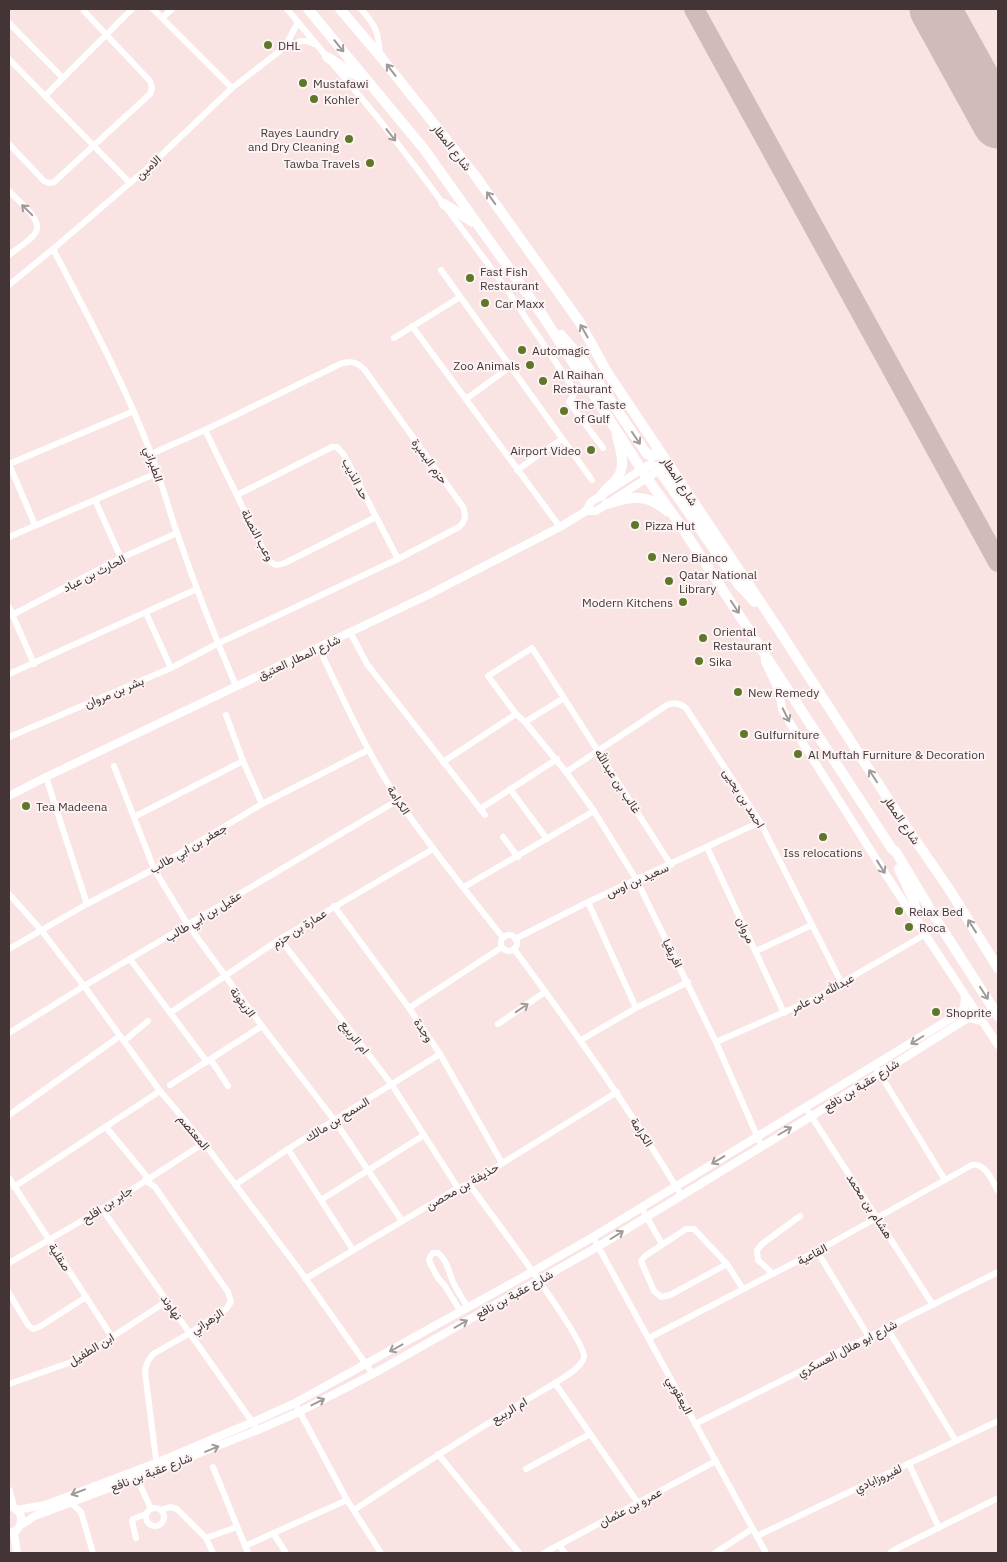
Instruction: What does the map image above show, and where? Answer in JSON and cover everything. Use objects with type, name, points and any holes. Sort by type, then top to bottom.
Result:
[{"type":"highway","name":"شارع المطار","points":[[308,9],[424,148],[543,316],[644,474],[679,523],[892,849],[896,852],[939,924],[998,1016]]},
{"type":"highway","name":"شارع المطار","points":[[340,9],[474,174],[579,321],[608,372],[657,446],[664,467],[738,584],[777,627],[903,822],[949,889],[998,968]]},
{"type":"highway","points":[[327,57],[350,72],[367,80]]},
{"type":"highway","points":[[444,204],[478,225]]},
{"type":"highway","points":[[543,316],[583,360],[647,454],[651,456],[656,455],[657,446]]},
{"type":"highway","points":[[604,500],[622,468],[622,455],[613,423]]},
{"type":"highway","points":[[644,474],[651,465],[664,467]]},
{"type":"highway","points":[[604,500],[633,496],[645,498],[662,507],[679,523]]},
{"type":"highway","points":[[892,849],[914,901],[918,925]]},
{"type":"street","points":[[45,96],[132,9]]},
{"type":"street","points":[[153,9],[232,88]]},
{"type":"street","points":[[163,18],[172,9]]},
{"type":"street","points":[[287,9],[378,118],[503,284],[573,388],[573,396],[569,402],[603,448]]},
{"type":"street","points":[[361,9],[374,24],[380,56]]},
{"type":"street","points":[[9,144],[44,180],[51,183],[56,181],[95,146],[147,99],[150,94],[152,88],[150,81],[84,10]]},
{"type":"street","name":"الامين","points":[[285,47],[298,22]]},
{"type":"street","points":[[10,27],[62,78]]},
{"type":"street","name":"الامين","points":[[9,285],[151,165],[232,88],[285,47],[301,41],[308,41],[318,46]]},
{"type":"street","points":[[9,59],[130,182]]},
{"type":"street","points":[[9,192],[35,218],[37,226],[34,234],[9,255]]},
{"type":"street","name":"الطبراني","points":[[53,249],[107,352],[134,411],[151,454],[217,644],[236,686]]},
{"type":"street","points":[[441,270],[592,480]]},
{"type":"street","points":[[394,338],[460,297]]},
{"type":"street","points":[[412,326],[560,527]]},
{"type":"street","name":"حزم البمبرة","points":[[151,454],[345,362],[351,362],[359,364],[466,513],[463,524],[459,528],[217,644]]},
{"type":"street","points":[[466,399],[510,367]]},
{"type":"street","points":[[35,525],[9,464],[134,411]]},
{"type":"street","name":"وعب النصلة","points":[[205,430],[272,565],[277,566],[285,563],[376,517]]},
{"type":"street","points":[[517,470],[562,439]]},
{"type":"street","name":"حد الذيب","points":[[237,494],[332,446],[337,447],[344,455],[398,558]]},
{"type":"street","points":[[9,537],[157,473]]},
{"type":"street","name":"شارع المطار العتيق","points":[[9,796],[426,596],[560,527],[586,512],[592,502],[604,500],[644,474]]},
{"type":"street","points":[[95,500],[121,558]]},
{"type":"street","name":"الحارث بن عباد","points":[[12,615],[121,558],[177,532]]},
{"type":"street","points":[[9,674],[198,589]]},
{"type":"street","points":[[9,607],[34,664]]},
{"type":"street","points":[[146,613],[171,668]]},
{"type":"street","points":[[350,632],[367,664],[485,815]]},
{"type":"street","name":"بشر بن مروان","points":[[9,738],[171,668],[217,644]]},
{"type":"street","name":"الكرامة","points":[[321,646],[324,659],[368,750],[398,800],[433,849],[503,938]]},
{"type":"street","name":"غالب بن عبدالله","points":[[488,676],[532,648],[671,864]]},
{"type":"street","name":"شارع المطار","points":[[765,653],[764,662],[779,691],[782,709],[786,716],[924,935],[956,980],[998,1046]]},
{"type":"street","name":"افريقيا","points":[[488,676],[516,714],[557,759],[594,811],[636,879],[688,982],[761,1145]]},
{"type":"street","points":[[525,722],[564,698]]},
{"type":"street","name":"احمد بن يحيى","points":[[598,751],[667,705],[677,703],[686,708],[760,822],[842,984]]},
{"type":"street","points":[[443,762],[516,714]]},
{"type":"street","points":[[226,715],[262,804]]},
{"type":"street","name":"جعفر بن ابي طالب","points":[[9,949],[86,904],[154,869],[262,804],[368,750]]},
{"type":"street","points":[[566,772],[598,751]]},
{"type":"street","points":[[480,809],[557,759]]},
{"type":"street","points":[[134,817],[243,761]]},
{"type":"street","name":"الزيتونة","points":[[114,766],[154,869],[188,925],[224,976],[335,1121],[402,1221]]},
{"type":"street","points":[[46,777],[86,904]]},
{"type":"street","points":[[510,789],[547,839]]},
{"type":"street","name":"عقيل بن ابي طالب","points":[[9,1033],[84,986],[398,800]]},
{"type":"street","points":[[464,888],[594,811]]},
{"type":"street","name":"سعيد بن اوس","points":[[515,939],[636,879],[760,822]]},
{"type":"street","points":[[503,838],[518,856]]},
{"type":"street","name":"مروان","points":[[707,848],[784,1013]]},
{"type":"street","name":"عمارة بن حزم","points":[[170,1012],[280,939],[433,849]]},
{"type":"street","name":"المعتصم","points":[[9,894],[84,986],[160,1091],[204,1142],[373,1374]]},
{"type":"street","points":[[588,902],[636,1008]]},
{"type":"street","name":"وجدة","points":[[334,906],[409,1008],[440,1054],[502,1163]]},
{"type":"street","points":[[756,951],[812,925]]},
{"type":"street","name":"عبدالله بن عامر","points":[[716,1042],[784,1013],[842,984],[924,935]]},
{"type":"street","points":[[507,936],[515,939],[516,946],[514,949],[505,950],[502,948],[501,942],[503,938],[507,936]]},
{"type":"street","name":"ام الربيع","points":[[280,939],[392,1085],[458,1188]]},
{"type":"street","points":[[409,1008],[502,948]]},
{"type":"street","name":"الكرامة","points":[[514,949],[617,1092],[681,1195]]},
{"type":"street","points":[[130,959],[228,1086]]},
{"type":"street","points":[[581,1040],[636,1008],[688,982]]},
{"type":"street","points":[[498,1024],[546,992]]},
{"type":"street","name":"شارع عقبة بن نافع","points":[[11,1535],[21,1525],[36,1516],[137,1478],[157,1466],[295,1403],[532,1272],[593,1237],[962,1012],[965,996]]},
{"type":"street","name":"شارع عقبة بن نافع","points":[[13,1508],[45,1505],[258,1430],[299,1412],[373,1374],[599,1246],[963,1021],[969,1018],[982,1020]]},
{"type":"street","points":[[9,1115],[95,1055],[148,1021]]},
{"type":"street","points":[[170,1085],[262,1026]]},
{"type":"street","name":"السمح بن مالك","points":[[235,1185],[440,1054]]},
{"type":"street","points":[[875,1066],[945,1180]]},
{"type":"street","points":[[14,1187],[160,1091]]},
{"type":"street","name":"حذيفة بن محصن","points":[[305,1279],[458,1188],[469,1184],[617,1092]]},
{"type":"street","name":"هشام بن محمد","points":[[806,1108],[933,1305]]},
{"type":"street","points":[[106,1127],[147,1179]]},
{"type":"street","points":[[321,1200],[424,1135]]},
{"type":"street","name":"جابر بن افلح","points":[[9,1264],[102,1208],[204,1142]]},
{"type":"street","points":[[288,1150],[353,1250]]},
{"type":"street","name":"القاعية","points":[[649,1338],[817,1251],[972,1165],[982,1166],[998,1191]]},
{"type":"street","name":"صقلية","points":[[9,1178],[112,1337]]},
{"type":"street","name":"الزهراني","points":[[147,1179],[155,1187],[231,1297],[231,1302],[226,1309],[190,1333],[153,1354],[148,1361],[145,1370],[157,1466]]},
{"type":"street","points":[[469,1184],[538,1280]]},
{"type":"street","points":[[641,1207],[662,1244]]},
{"type":"street","name":"نهاوند","points":[[102,1208],[258,1430]]},
{"type":"street","points":[[773,1274],[758,1260],[757,1250],[762,1244],[800,1216]]},
{"type":"street","points":[[727,1264],[670,1295],[661,1297],[654,1291],[641,1261],[645,1256],[686,1228],[694,1228],[727,1264],[743,1289]]},
{"type":"street","name":"اليعقوبي","points":[[593,1237],[766,1553]]},
{"type":"street","points":[[817,1251],[869,1337]]},
{"type":"street","points":[[433,1253],[438,1253],[442,1256],[451,1272],[464,1310],[438,1278],[429,1261],[433,1253]]},
{"type":"street","name":"شارع ابو هلال العسكري","points":[[695,1424],[998,1272]]},
{"type":"street","name":"ام الربيع","points":[[354,1510],[438,1454],[555,1383],[582,1364],[583,1352],[581,1346],[538,1280]]},
{"type":"street","points":[[9,1292],[28,1325],[34,1329],[86,1297]]},
{"type":"street","name":"ابن الطفيل","points":[[9,1384],[77,1360],[168,1301]]},
{"type":"street","points":[[887,1328],[956,1441]]},
{"type":"street","points":[[555,1383],[638,1503]]},
{"type":"street","points":[[295,1403],[347,1500],[381,1553]]},
{"type":"street","name":"لفيروزابادي","points":[[757,1536],[998,1421]]},
{"type":"street","points":[[526,1469],[590,1434]]},
{"type":"street","points":[[438,1454],[519,1553]]},
{"type":"street","name":"عمرو بن عثمان","points":[[544,1553],[716,1461]]},
{"type":"street","points":[[909,1464],[939,1528]]},
{"type":"street","points":[[214,1467],[248,1553]]},
{"type":"street","points":[[137,1478],[149,1512],[146,1519],[149,1524],[158,1526],[162,1523],[164,1518],[161,1510]]},
{"type":"street","points":[[9,1491],[13,1508],[22,1517],[21,1525]]},
{"type":"street","points":[[890,1553],[998,1498]]},
{"type":"street","points":[[245,1546],[347,1500]]},
{"type":"street","points":[[71,1503],[81,1512],[93,1553]]},
{"type":"street","points":[[136,1538],[132,1521],[134,1519],[155,1508],[161,1510],[170,1507],[177,1509],[206,1538],[213,1553]]},
{"type":"street","points":[[206,1538],[237,1527]]},
{"type":"street","points":[[715,1553],[752,1529]]},
{"type":"street","points":[[273,1533],[286,1553]]},
{"type":"street","points":[[559,1545],[565,1553]]},
{"type":"taxiway","points":[[694,9],[998,562]]},
{"type":"runway","points":[[935,9],[998,123]]},
{"type":"place","name":"DHL","points":[[268,45]]},
{"type":"place","name":"Mustafawi","points":[[303,83]]},
{"type":"place","name":"Kohler","points":[[314,99]]},
{"type":"place","name":"Rayes Laundry and Dry Cleaning","points":[[349,139]]},
{"type":"place","name":"Tawba Travels","points":[[370,163]]},
{"type":"place","name":"Fast Fish Restaurant","points":[[470,278]]},
{"type":"place","name":"Car Maxx","points":[[485,303]]},
{"type":"place","name":"Automagic","points":[[522,350]]},
{"type":"place","name":"Zoo Animals","points":[[530,365]]},
{"type":"place","name":"Al Raihan Restaurant","points":[[543,381]]},
{"type":"place","name":"The Taste of Gulf","points":[[564,411]]},
{"type":"place","name":"Airport Video","points":[[591,450]]},
{"type":"place","name":"Pizza Hut","points":[[635,525]]},
{"type":"place","name":"Nero Bianco","points":[[652,557]]},
{"type":"place","name":"Qatar National Library","points":[[669,581]]},
{"type":"place","name":"Modern Kitchens","points":[[683,602]]},
{"type":"place","name":"Oriental Restaurant","points":[[703,638]]},
{"type":"place","name":"Sika","points":[[699,661]]},
{"type":"place","name":"New Remedy","points":[[738,692]]},
{"type":"place","name":"Gulfurniture","points":[[744,734]]},
{"type":"place","name":"Al Muftah Furniture & Decoration","points":[[798,754]]},
{"type":"place","name":"Tea Madeena","points":[[26,806]]},
{"type":"place","name":"Iss relocations","points":[[823,837]]},
{"type":"place","name":"Relax Bed","points":[[899,911]]},
{"type":"place","name":"Roca","points":[[909,927]]},
{"type":"place","name":"Shoprite","points":[[936,1012]]}]
